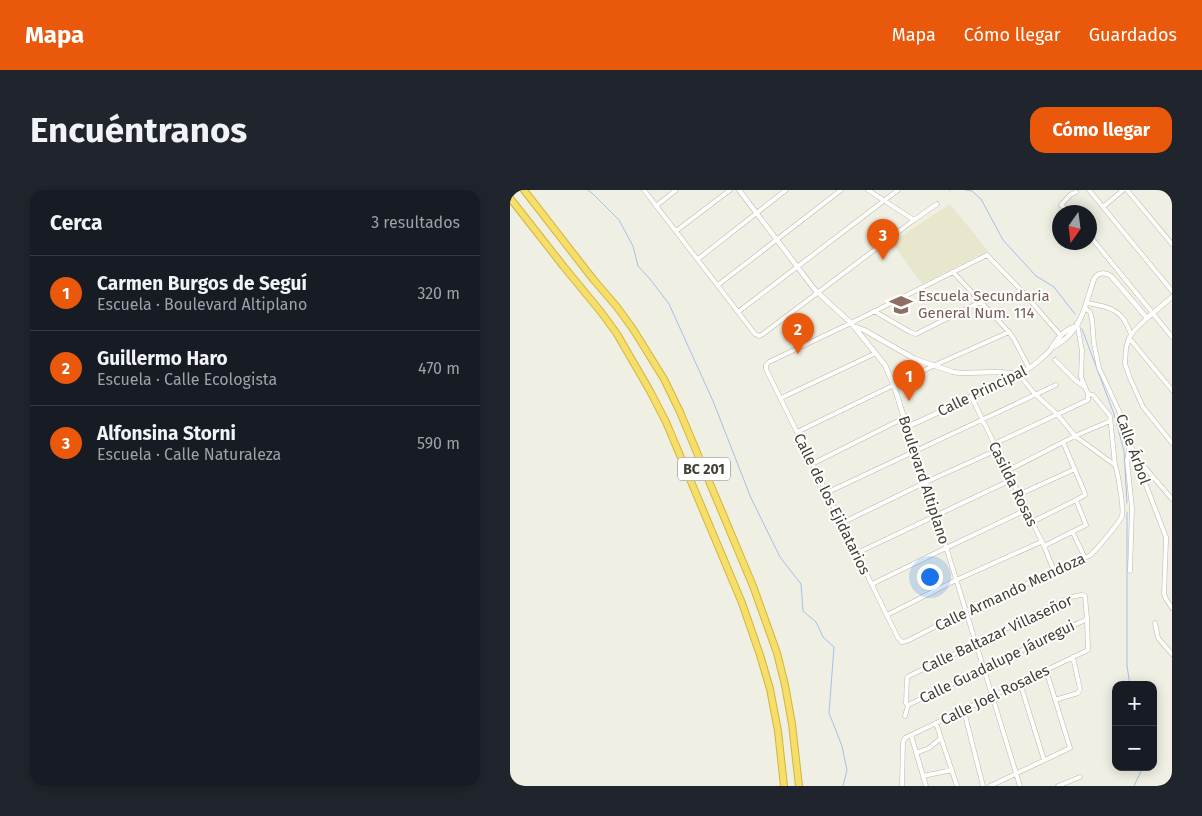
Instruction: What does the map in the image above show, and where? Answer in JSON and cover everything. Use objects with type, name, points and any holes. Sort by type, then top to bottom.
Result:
[{"type":"highway","name":"BC 201","points":[[524,190],[633,329],[664,379],[680,412],[753,586],[777,653],[792,724],[799,786]]},
{"type":"highway","name":"BC 201","points":[[510,198],[601,312],[629,354],[662,414],[742,603],[760,655],[770,689],[778,731],[784,786]]},
{"type":"street","points":[[644,190],[755,334],[759,336],[937,204]]},
{"type":"street","points":[[656,206],[676,190]]},
{"type":"street","points":[[676,231],[730,190]]},
{"type":"street","name":"Boulevard Altiplano","points":[[740,190],[818,292],[853,325],[887,369],[926,482],[1020,786]]},
{"type":"street","points":[[698,259],[786,190]]},
{"type":"street","points":[[718,285],[841,190]]},
{"type":"street","points":[[868,190],[914,220]]},
{"type":"street","points":[[738,312],[898,190]]},
{"type":"street","points":[[1089,190],[1172,291]]},
{"type":"street","points":[[1103,207],[1123,190]]},
{"type":"street","points":[[1127,190],[1172,244]]},
{"type":"street","points":[[1061,205],[1076,192]]},
{"type":"street","points":[[1097,245],[1172,337]]},
{"type":"street","points":[[853,325],[874,311],[987,254],[1061,336]]},
{"type":"street","points":[[953,272],[1009,332],[1029,368]]},
{"type":"street","name":"Calle Principal","points":[[1053,347],[1058,345],[1072,332],[1086,306],[1094,279],[1096,276],[1104,273],[1114,280],[1147,318]]},
{"type":"street","points":[[1172,297],[1147,318],[1130,336],[1125,359],[1130,378],[1143,407],[1172,443]]},
{"type":"street","points":[[874,311],[916,334],[980,302]]},
{"type":"street","points":[[1086,306],[1104,306],[1122,316],[1130,336],[1172,390]]},
{"type":"street","name":"Calle Árbol","points":[[1086,306],[1092,319],[1094,344],[1099,368],[1119,411],[1166,537],[1164,594],[1172,608]]},
{"type":"street","points":[[853,325],[915,359],[957,373],[1000,372],[1019,375],[1035,394],[1057,414],[1075,436],[1115,465]]},
{"type":"street","name":"Calle de los Ejidatarios","points":[[853,325],[769,362],[766,365],[766,369],[898,638],[902,642]]},
{"type":"street","points":[[994,444],[1086,401],[1088,396],[1082,377],[1082,351],[1076,325]]},
{"type":"street","name":"Calle Principal","points":[[907,427],[970,396],[1019,375],[1042,358],[1061,336],[1076,325]]},
{"type":"street","points":[[797,432],[1009,332]]},
{"type":"street","points":[[781,398],[876,353]]},
{"type":"street","points":[[1055,360],[1085,387]]},
{"type":"street","points":[[826,493],[1056,385]]},
{"type":"street","points":[[1088,396],[1093,395],[1110,416],[1122,508],[1132,508]]},
{"type":"street","name":"Casilda Rosas","points":[[970,396],[1044,546],[1054,572]]},
{"type":"street","points":[[812,464],[904,418]]},
{"type":"street","points":[[1007,471],[1075,436],[1110,421]]},
{"type":"street","points":[[1130,441],[1127,460],[1132,508],[1130,572]]},
{"type":"street","points":[[1032,522],[1076,500],[1085,493],[1063,442]]},
{"type":"street","points":[[842,523],[997,450]]},
{"type":"street","points":[[1134,454],[1172,499]]},
{"type":"street","points":[[1018,495],[1075,468]]},
{"type":"street","points":[[857,553],[1011,480]]},
{"type":"street","points":[[1044,546],[1086,525],[1076,500]]},
{"type":"street","name":"Calle Armando Mendoza","points":[[902,642],[1092,554],[1122,517],[1122,508]]},
{"type":"street","points":[[872,584],[1026,510]]},
{"type":"street","points":[[1073,533],[1085,558]]},
{"type":"street","points":[[887,615],[956,580],[1041,542]]},
{"type":"street","name":"Calle Baltazar Villaseñor","points":[[908,705],[906,704],[908,677],[1071,596],[1084,595],[1087,619]]},
{"type":"street","name":"Calle Joel Rosales","points":[[902,786],[903,742],[905,738],[1087,651],[1087,619]]},
{"type":"street","name":"Calle Guadalupe Jáuregui","points":[[908,705],[1087,619]]},
{"type":"street","points":[[1155,623],[1158,638],[1172,654]]},
{"type":"street","points":[[1055,700],[1080,690],[1073,657]]},
{"type":"street","points":[[990,786],[1070,748],[1046,670]]},
{"type":"street","points":[[1020,683],[1044,760]]},
{"type":"street","points":[[905,716],[908,705]]},
{"type":"street","points":[[964,711],[983,786]]},
{"type":"street","points":[[936,723],[957,786]]},
{"type":"street","points":[[910,736],[926,786]]},
{"type":"street","points":[[916,753],[929,748],[941,738]]},
{"type":"street","points":[[923,776],[952,770]]},
{"type":"street","points":[[1058,786],[1080,776]]},
{"type":"shaded area","points":[[950,204],[988,251],[922,284],[892,242]]},
{"type":"waterway","points":[[588,190],[619,220],[633,246],[638,266],[669,304],[713,401],[751,498],[780,557],[801,584],[803,611],[816,622],[823,637],[834,647],[829,713],[842,746],[847,770],[843,786]]},
{"type":"waterway","points":[[966,190],[972,191],[981,199],[1003,240],[1036,276],[1054,287],[1075,314]]},
{"type":"waterway","points":[[1082,329],[1114,414],[1124,451],[1127,503]]},
{"type":"waterway","points":[[1127,512],[1127,666],[1129,681]]},
{"type":"waterway","points":[[1134,786],[1141,771]]},
{"type":"place","name":"Alfonsina Storni","points":[[883,260]]},
{"type":"place","name":"Escuela Secundaria General Num. 114","points":[[901,305]]},
{"type":"place","name":"Guillermo Haro","points":[[798,354]]},
{"type":"place","name":"Carmen Burgos de Seguí","points":[[909,401]]}]
